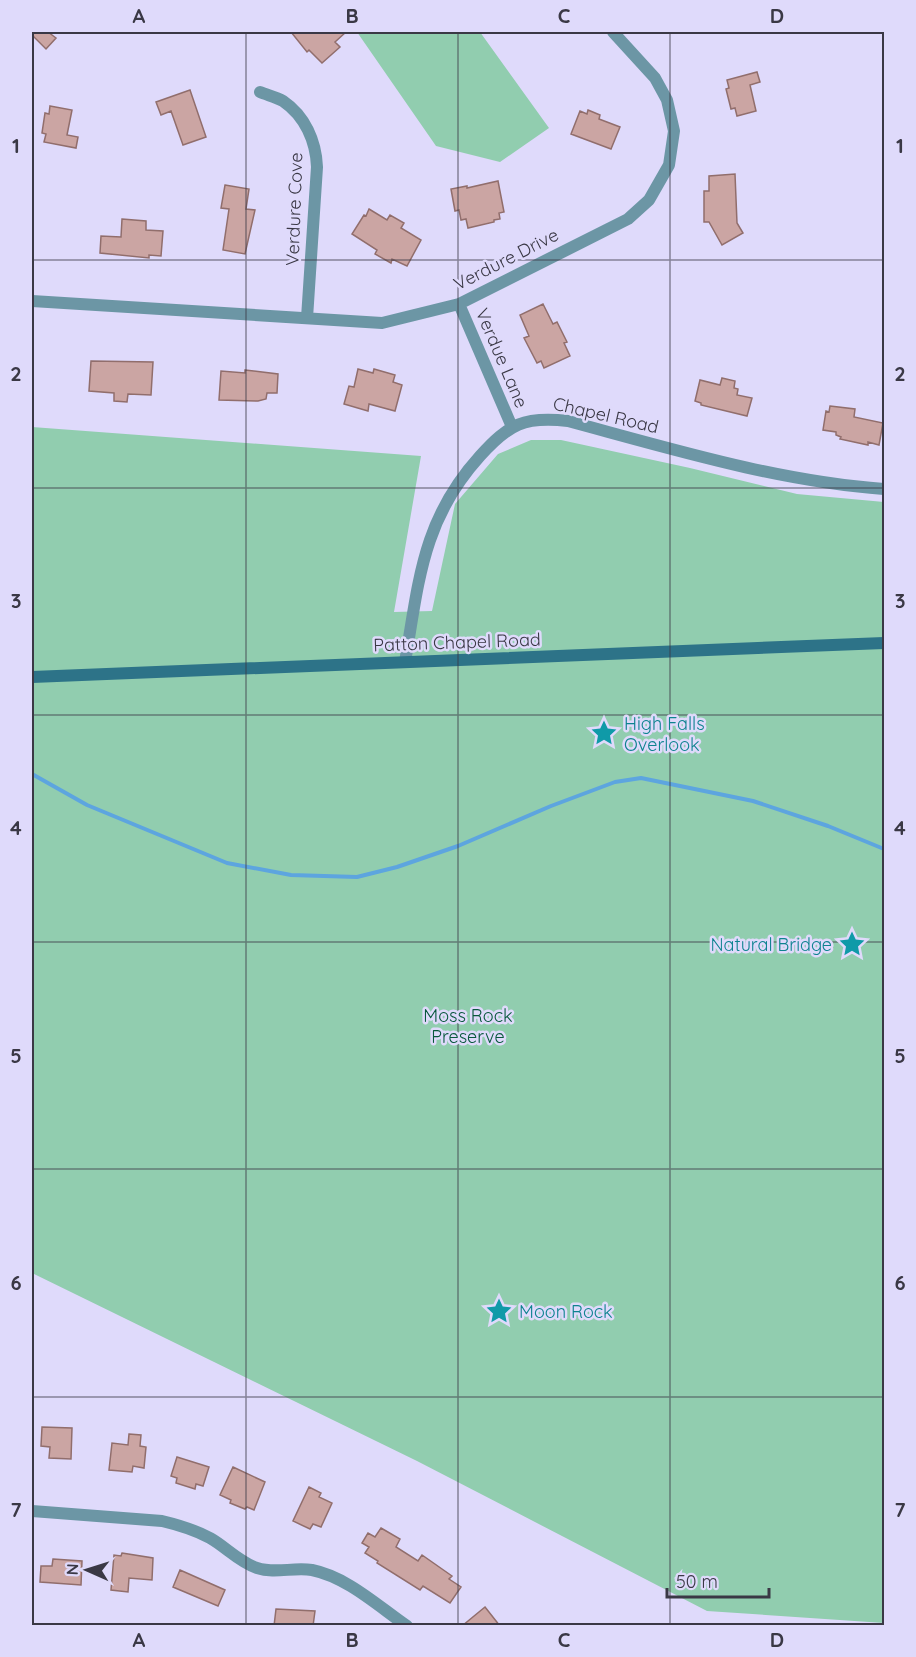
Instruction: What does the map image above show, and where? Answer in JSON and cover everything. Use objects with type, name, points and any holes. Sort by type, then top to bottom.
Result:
[{"type":"street","name":"Verdure Drive","points":[[32,301],[382,323],[459,304],[628,219],[649,200],[669,165],[674,130],[667,100],[655,78],[614,32]]},
{"type":"street","name":"Verdure Cove","points":[[260,93],[282,100],[300,117],[309,130],[316,150],[317,167],[307,318]]},
{"type":"street","name":"Verdue Lane","points":[[459,304],[512,427]]},
{"type":"street","name":"Chapel Road","points":[[405,662],[421,570],[436,521],[450,494],[468,469],[493,442],[512,427],[528,420],[548,419],[568,422],[795,478],[885,489]]},
{"type":"street","name":"Patton Chapel Road","points":[[32,677],[885,643]]},
{"type":"street","points":[[32,1510],[162,1521],[177,1525],[210,1538],[257,1568],[276,1571],[303,1569],[345,1583],[407,1626]]},
{"type":"green space","points":[[357,32],[480,32],[549,128],[500,162],[436,146]]},
{"type":"green space","name":"Moss Rock Preserve","points":[[32,427],[421,456],[394,612],[432,611],[455,504],[498,454],[531,440],[561,440],[797,494],[884,502],[884,1623],[707,1611],[417,1461],[32,1273]]},
{"type":"building","points":[[32,32],[48,32],[56,38],[46,49],[32,35]]},
{"type":"building","points":[[291,32],[346,32],[335,42],[340,47],[322,63],[309,50],[307,52]]},
{"type":"building","points":[[757,72],[760,82],[750,85],[756,111],[737,116],[735,108],[731,109],[726,89],[729,88],[727,80]]},
{"type":"building","points":[[190,90],[206,137],[183,145],[171,111],[161,115],[156,102]]},
{"type":"building","points":[[50,106],[72,110],[67,135],[78,137],[76,148],[44,142],[46,134],[42,133],[45,113],[49,114]]},
{"type":"building","points":[[588,110],[600,115],[599,119],[620,127],[611,149],[571,134],[580,111],[587,114]]},
{"type":"building","points":[[735,174],[737,223],[743,233],[722,245],[709,222],[704,222],[704,191],[709,191],[709,176]]},
{"type":"building","points":[[498,181],[504,212],[499,213],[500,219],[468,228],[466,219],[461,220],[459,210],[455,211],[451,189]]},
{"type":"building","points":[[225,185],[249,189],[246,209],[255,210],[245,254],[223,250],[229,209],[221,208]]},
{"type":"building","points":[[369,209],[387,220],[390,215],[404,223],[401,228],[421,240],[407,266],[392,259],[391,263],[375,254],[377,250],[352,234]]},
{"type":"building","points":[[122,219],[146,221],[146,230],[163,231],[161,256],[149,255],[149,258],[100,253],[101,236],[121,237]]},
{"type":"building","points":[[543,304],[553,324],[557,322],[567,342],[564,343],[570,356],[544,368],[541,361],[537,363],[524,338],[529,336],[520,315]]},
{"type":"building","points":[[91,361],[153,362],[151,395],[128,394],[127,402],[114,401],[114,393],[89,391]]},
{"type":"building","points":[[358,369],[373,373],[374,369],[395,375],[393,382],[402,385],[395,411],[369,404],[368,411],[344,404],[349,386],[354,387]]},
{"type":"building","points":[[245,370],[278,374],[277,393],[267,393],[266,399],[258,401],[219,400],[221,371],[245,373]]},
{"type":"building","points":[[722,378],[735,381],[734,388],[738,389],[737,395],[752,398],[747,416],[701,405],[695,401],[700,380],[720,385]]},
{"type":"building","points":[[830,406],[855,409],[854,417],[883,423],[879,445],[840,439],[841,437],[836,435],[836,432],[823,430],[826,411],[829,412]]},
{"type":"building","points":[[42,1427],[72,1428],[71,1459],[49,1458],[50,1447],[41,1446]]},
{"type":"building","points":[[129,1434],[141,1435],[140,1446],[146,1447],[144,1468],[133,1466],[132,1472],[109,1470],[112,1443],[128,1445]]},
{"type":"building","points":[[177,1457],[209,1467],[203,1486],[196,1484],[195,1489],[176,1483],[177,1478],[171,1476]]},
{"type":"building","points":[[233,1467],[265,1482],[254,1510],[230,1503],[231,1500],[220,1495]]},
{"type":"building","points":[[309,1487],[321,1493],[319,1497],[332,1503],[321,1527],[313,1524],[310,1529],[293,1521]]},
{"type":"building","points":[[381,1528],[400,1539],[396,1547],[418,1561],[422,1555],[452,1576],[449,1579],[461,1587],[450,1603],[423,1586],[420,1590],[365,1553],[369,1547],[362,1543],[368,1533],[375,1537]]},
{"type":"building","points":[[122,1553],[153,1558],[152,1580],[129,1578],[128,1592],[111,1590],[114,1555],[121,1556]]},
{"type":"building","points":[[53,1559],[82,1561],[81,1585],[40,1582],[41,1566],[52,1566]]},
{"type":"building","points":[[180,1570],[225,1590],[218,1606],[173,1587]]},
{"type":"building","points":[[485,1607],[500,1626],[462,1626]]},
{"type":"building","points":[[276,1609],[315,1611],[313,1626],[274,1626]]},
{"type":"waterway","points":[[32,774],[87,805],[227,863],[291,875],[357,877],[397,867],[458,846],[551,806],[615,782],[641,778],[753,801],[828,826],[884,849]]},
{"type":"place","name":"High Falls Overlook","points":[[604,733]]},
{"type":"place","name":"Natural Bridge","points":[[852,944]]},
{"type":"place","name":"Moon Rock","points":[[499,1311]]}]
